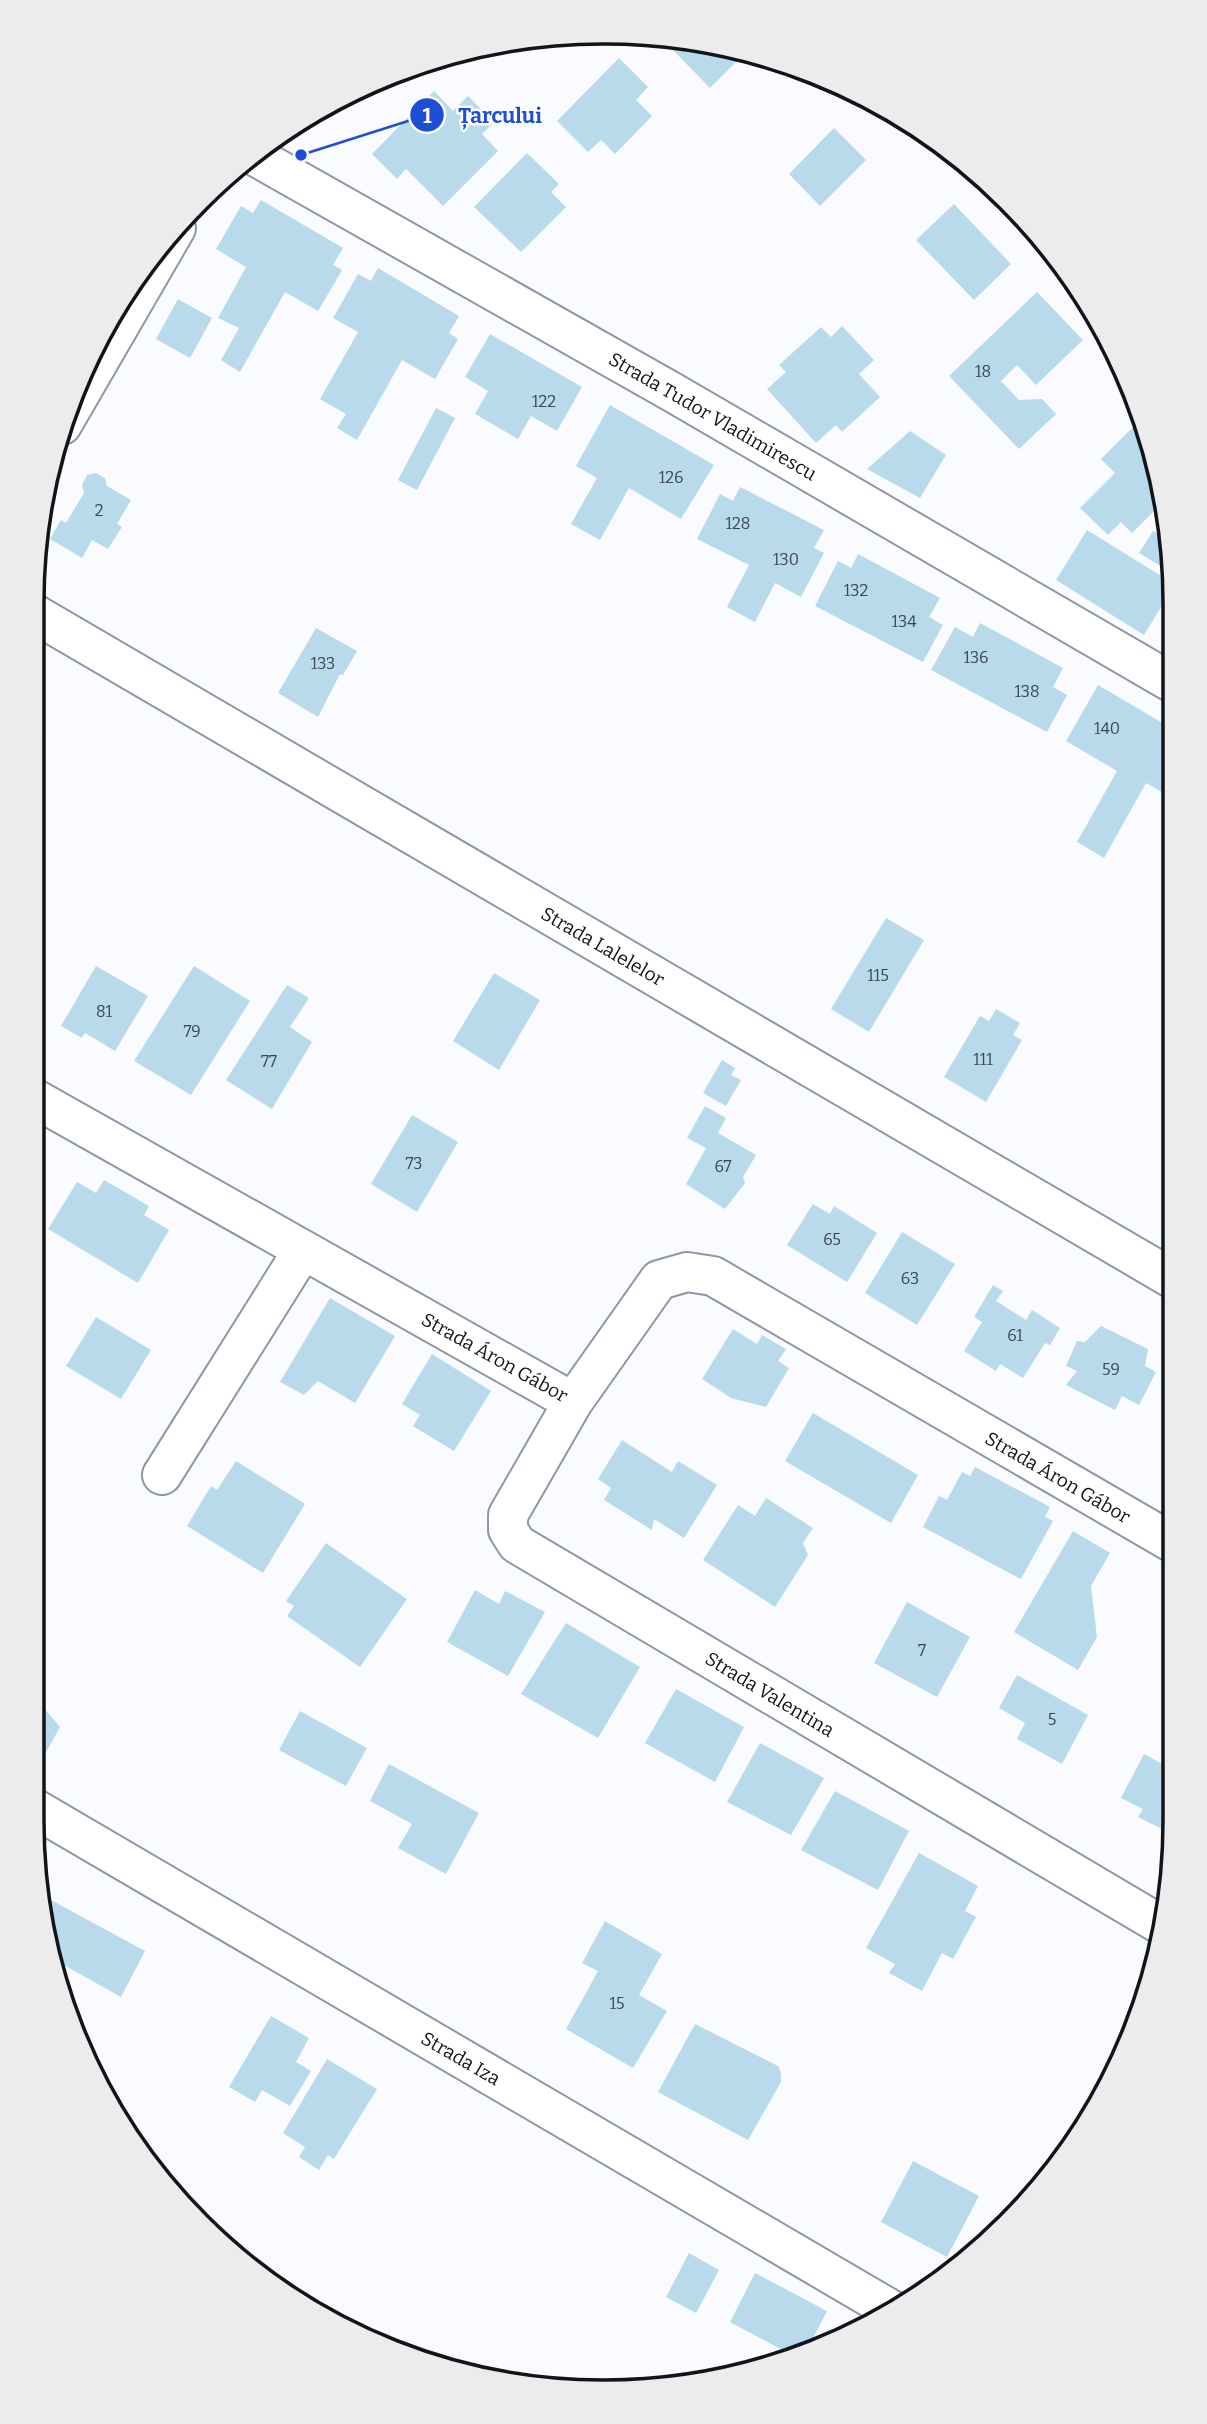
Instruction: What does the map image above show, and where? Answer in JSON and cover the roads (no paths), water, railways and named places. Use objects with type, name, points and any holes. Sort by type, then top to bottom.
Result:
[{"type":"street","name":"Strada Tudor Vladimirescu","points":[[262,160],[672,391],[1163,677]]},
{"type":"street","points":[[98,363],[140,290]]},
{"type":"street","name":"Strada Lalelelor","points":[[44,619],[1163,1273]]},
{"type":"street","name":"Strada Áron Gábor","points":[[44,1104],[573,1402],[659,1280],[687,1272],[713,1276],[1163,1538]]},
{"type":"street","points":[[162,1475],[303,1250]]},
{"type":"street","name":"Strada Valentina","points":[[573,1402],[508,1515],[508,1530],[517,1544],[1154,1920]]},
{"type":"street","name":"Strada Iza","points":[[44,1814],[883,2305]]},
{"type":"place","name":"Țarcului","points":[[301,155]]}]
